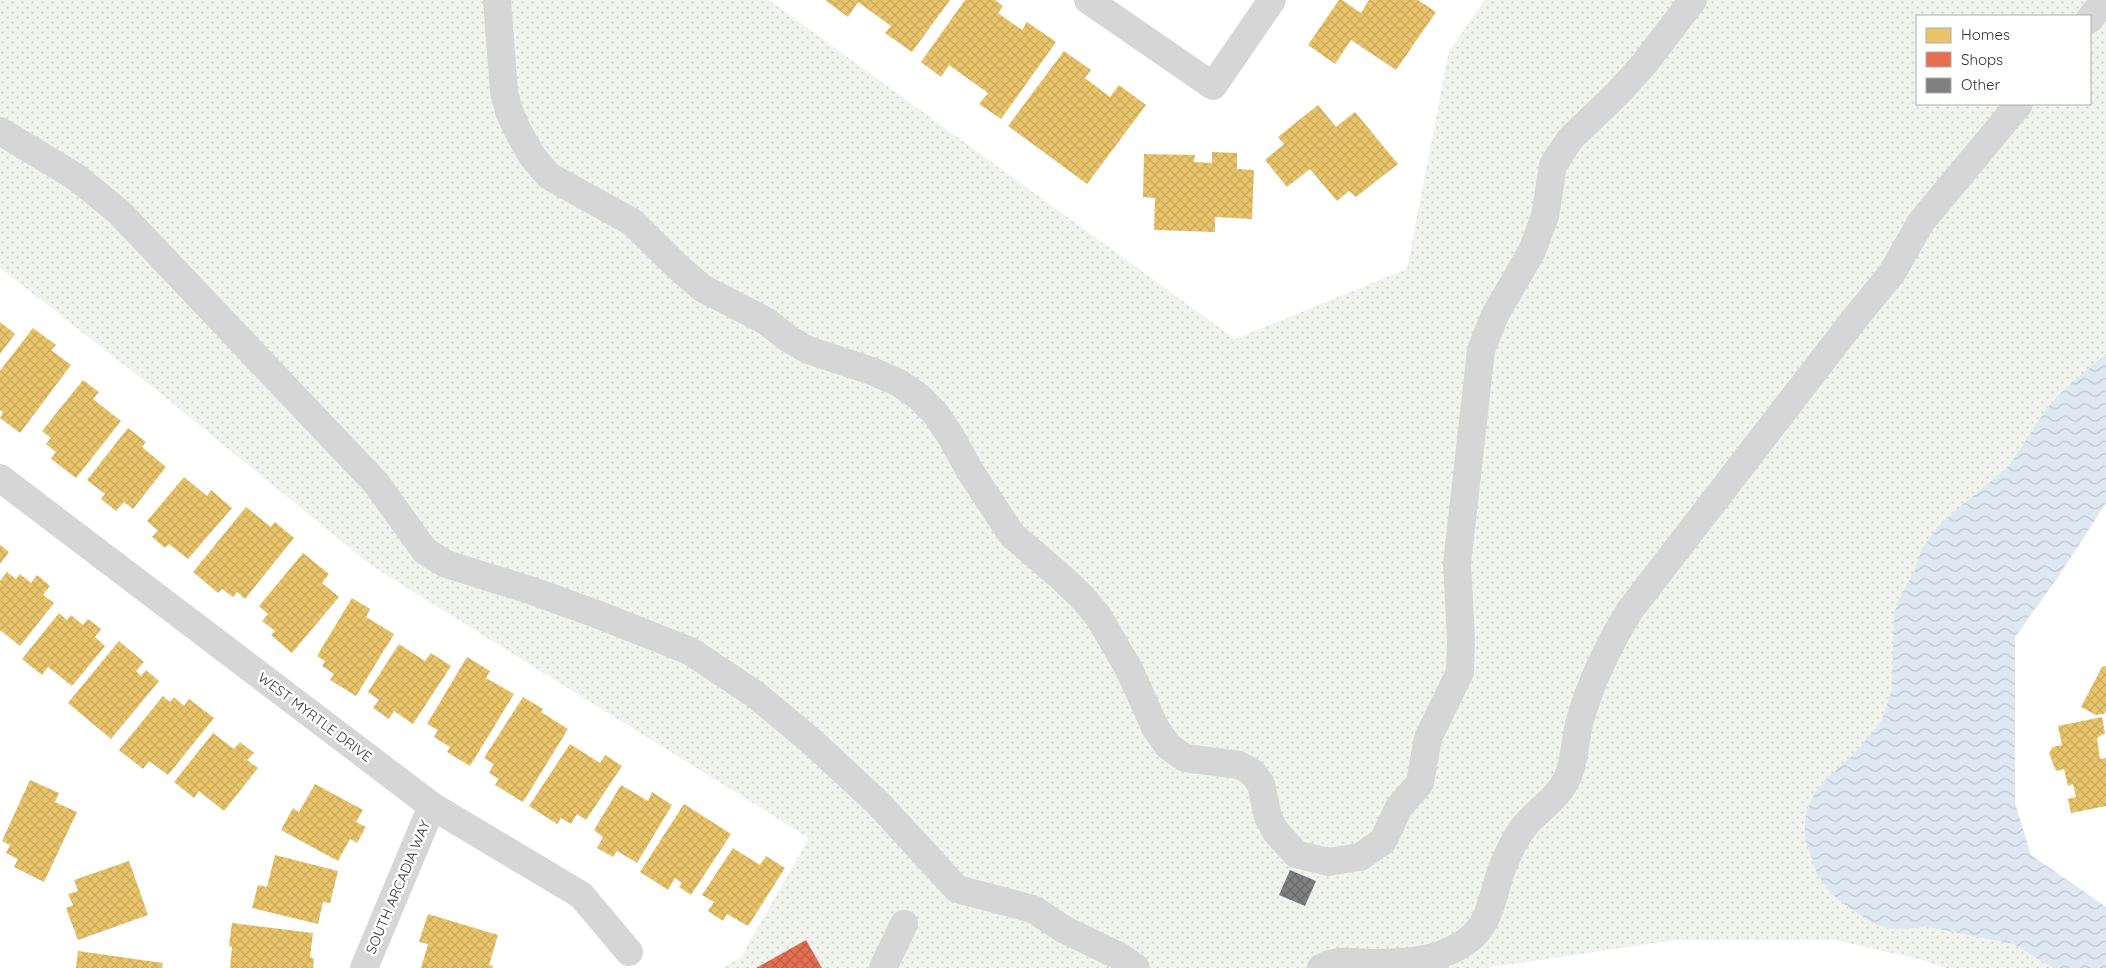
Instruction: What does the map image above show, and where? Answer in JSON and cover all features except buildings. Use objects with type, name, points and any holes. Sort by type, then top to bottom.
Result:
[{"type":"street","points":[[497,0],[504,92],[509,111],[518,132],[532,156],[549,176],[632,222],[702,288],[766,321],[788,340],[808,350],[872,371],[899,383],[918,396],[934,413],[950,435],[970,471],[1012,535],[1069,584],[1098,616],[1129,668],[1155,727],[1168,746],[1185,758],[1239,765],[1252,772],[1261,784],[1268,817],[1276,832],[1296,854],[1328,862],[1360,857],[1383,841],[1398,807],[1420,783],[1428,738],[1460,672],[1461,639],[1457,564],[1481,350],[1495,315],[1532,251],[1545,216],[1553,165],[1570,139],[1618,94],[1644,64],[1693,0]]},
{"type":"street","points":[[1088,0],[1213,86],[1272,0]]},
{"type":"street","points":[[2091,18],[2105,0]]},
{"type":"street","points":[[1321,968],[1331,962],[1394,963],[1428,959],[1466,942],[1480,931],[1505,861],[1529,820],[1558,792],[1568,776],[1591,685],[1630,610],[1844,332],[1892,273],[1921,222],[2018,105]]},
{"type":"street","points":[[0,131],[76,177],[119,212],[376,483],[425,551],[446,564],[582,609],[690,651],[756,695],[810,740],[878,803],[957,889],[1033,909],[1065,930],[1119,956],[1136,968]]},
{"type":"street","name":"WEST MYRTLE DRIVE","points":[[0,478],[432,806],[581,895],[628,952]]},
{"type":"street","name":"SOUTH ARCADIA WAY","points":[[364,968],[432,806]]},
{"type":"street","points":[[883,968],[904,924]]},
{"type":"shaded area","points":[[0,0],[769,0],[1235,339],[1407,269],[1449,51],[1485,0],[2106,0],[2106,503],[2058,577],[2015,637],[2015,803],[2031,855],[2106,907],[2106,968],[1946,968],[1922,960],[1835,940],[1676,940],[1484,968],[723,968],[741,957],[809,838],[372,566],[155,389],[0,268]]},
{"type":"water","points":[[2106,354],[2106,503],[2058,577],[2015,637],[2015,803],[2031,855],[2106,907],[2106,968],[2053,968],[2014,944],[1928,927],[1890,929],[1875,924],[1849,908],[1831,893],[1818,876],[1805,839],[1805,824],[1807,810],[1813,796],[1823,782],[1855,753],[1882,720],[1892,689],[1894,614],[1899,599],[1914,572],[1922,548],[1943,521],[2008,467],[2048,407],[2066,388]]}]
